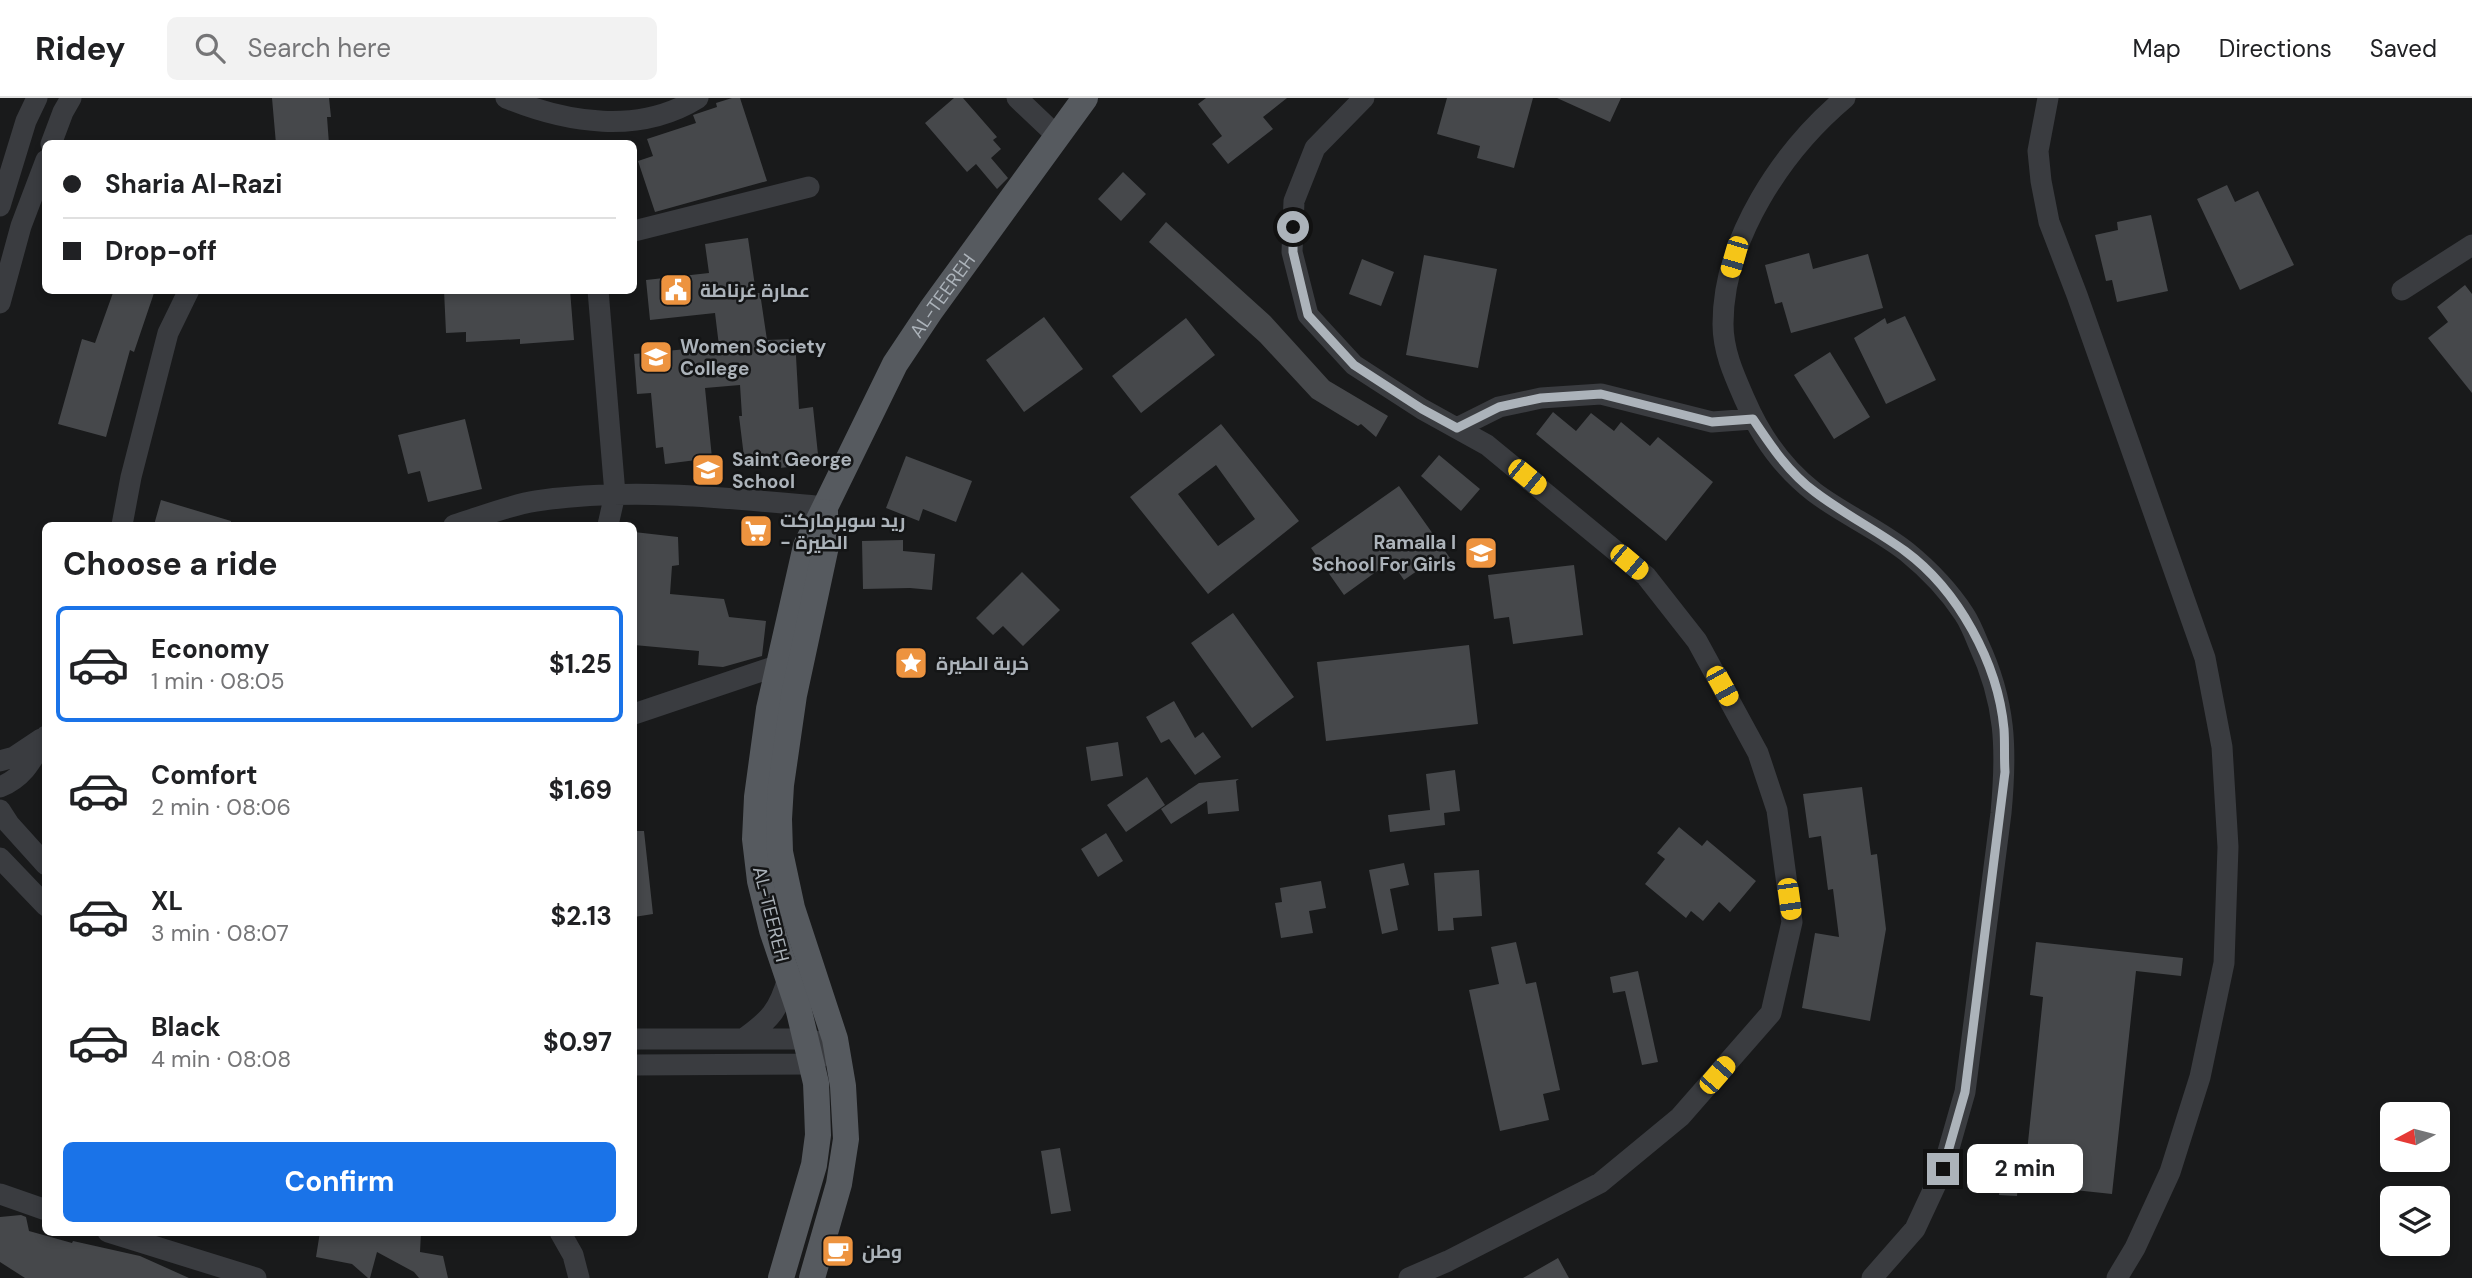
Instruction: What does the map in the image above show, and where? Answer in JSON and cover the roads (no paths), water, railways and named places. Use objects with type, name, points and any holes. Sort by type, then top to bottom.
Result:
[{"type":"main road","name":"AL-TEEREH","points":[[781,1278],[816,1155],[816,1083],[788,978],[772,930],[760,881],[755,839],[758,785],[769,709],[806,546],[895,363],[1085,98]]},
{"type":"main road","name":"AL-TEEREH","points":[[812,1278],[839,1184],[846,1139],[843,1086],[836,1045],[821,991],[792,908],[780,852],[779,819],[780,785],[793,695],[826,546],[825,507]]},
{"type":"street","points":[[0,206],[26,121],[37,98]]},
{"type":"street","points":[[52,140],[71,98]]},
{"type":"street","points":[[506,98],[572,120],[611,123],[650,117],[685,106],[698,98]]},
{"type":"street","points":[[1017,98],[1056,135]]},
{"type":"street","points":[[1364,98],[1315,148],[1294,201],[1293,252],[1308,315],[1354,365],[1422,409],[1487,445],[1646,576],[1697,641],[1758,752],[1777,810],[1792,922],[1771,1013],[1680,1117],[1600,1183],[1448,1261],[1409,1278]]},
{"type":"street","points":[[1845,98],[1800,145],[1762,194],[1741,234],[1731,269],[1723,325],[1728,362],[1753,419],[1779,458],[1813,491],[1906,552],[1938,580],[1965,616],[1983,653],[1997,693],[2004,727],[2005,772],[2001,813],[1965,1092],[1943,1169],[1915,1228],[1872,1278]]},
{"type":"street","points":[[2048,98],[2038,151],[2040,181],[2049,222],[2205,658],[2222,747],[2228,835],[2224,963],[2200,1077],[2170,1172],[2118,1278]]},
{"type":"street","points":[[0,303],[21,226],[42,171]]},
{"type":"street","points":[[637,230],[808,187]]},
{"type":"street","points":[[2402,290],[2472,245]]},
{"type":"street","points":[[123,522],[131,477],[168,333],[187,294]]},
{"type":"street","points":[[598,294],[615,494],[609,522]]},
{"type":"street","points":[[1457,428],[1499,407],[1541,398],[1601,394],[1712,422],[1753,419]]},
{"type":"street","points":[[464,522],[534,501],[615,494],[705,496],[825,507]]},
{"type":"street","points":[[637,713],[779,665]]},
{"type":"street","points":[[0,761],[14,757],[42,739]]},
{"type":"street","points":[[0,787],[18,778],[42,743]]},
{"type":"street","points":[[0,810],[42,861]]},
{"type":"street","points":[[0,858],[42,902]]},
{"type":"street","points":[[743,1039],[771,1017],[783,995],[788,978]]},
{"type":"street","points":[[637,1039],[805,1038],[836,1045]]},
{"type":"street","points":[[637,1065],[811,1064],[836,1045]]},
{"type":"street","points":[[0,1194],[42,1209]]},
{"type":"street","points":[[121,1236],[256,1278]]},
{"type":"street","points":[[562,1236],[573,1255],[579,1278]]},
{"type":"place","name":"عمارة غرناطة","points":[[676,290]]},
{"type":"place","name":"Women Society College","points":[[656,357]]},
{"type":"place","name":"Saint George School","points":[[708,470]]},
{"type":"place","name":"ريد سوبرماركت - الطيرة","points":[[756,531]]},
{"type":"place","name":"Ramalla l School For Girls","points":[[1481,553]]},
{"type":"place","name":"خربة الطيرة","points":[[911,663]]},
{"type":"place","name":"وطن","points":[[838,1251]]}]
